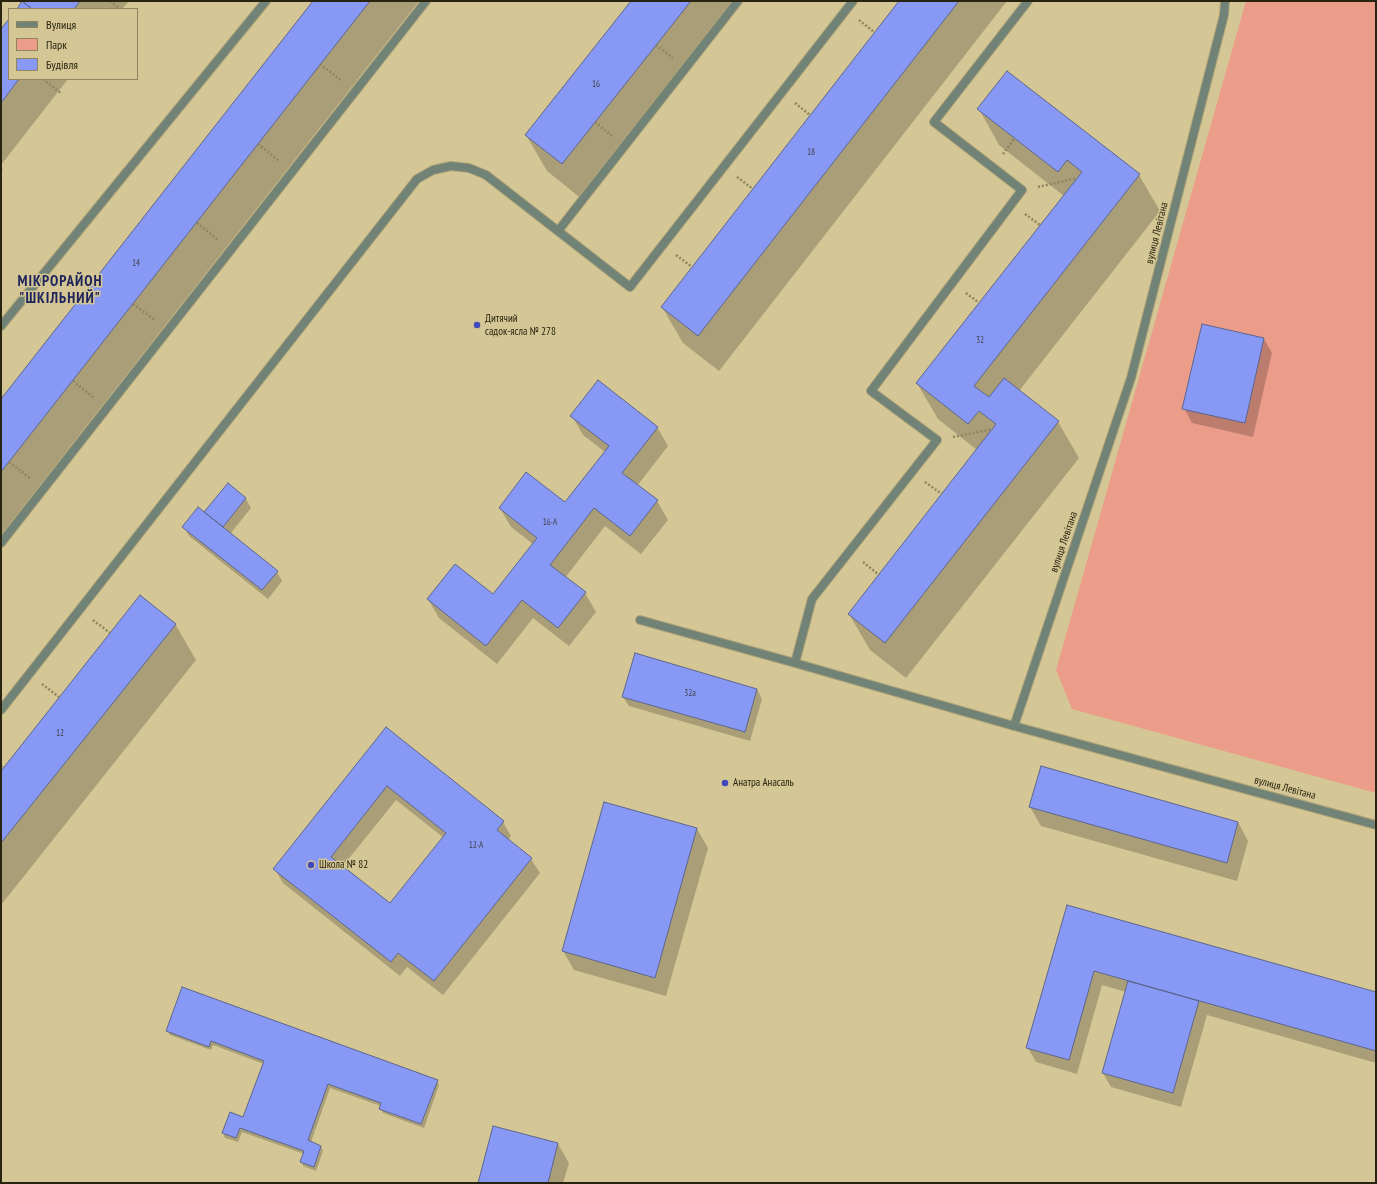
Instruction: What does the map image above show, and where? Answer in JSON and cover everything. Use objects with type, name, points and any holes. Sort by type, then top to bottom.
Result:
[{"type":"street","points":[[1,326],[266,1]]},
{"type":"street","points":[[1,543],[426,1]]},
{"type":"street","points":[[558,231],[738,1]]},
{"type":"street","points":[[1,710],[417,179],[433,170],[451,166],[469,168],[486,175],[630,287],[853,1]]},
{"type":"street","points":[[795,663],[812,599],[937,440],[871,391],[1022,190],[934,122],[1028,1]]},
{"type":"street","name":"вулиця Левітана","points":[[1224,1],[1224,15],[1131,378],[1014,726],[1376,825]]},
{"type":"street","points":[[640,620],[1014,726]]},
{"type":"path","points":[[110,1],[119,8]]},
{"type":"path","points":[[320,64],[355,92]]},
{"type":"path","points":[[44,80],[62,94]]},
{"type":"path","points":[[258,144],[292,171]]},
{"type":"path","points":[[1022,190],[1077,178]]},
{"type":"path","points":[[196,223],[231,250]]},
{"type":"path","points":[[133,304],[168,331]]},
{"type":"path","points":[[73,381],[107,408]]},
{"type":"path","points":[[937,440],[993,429]]},
{"type":"path","points":[[9,462],[44,489]]},
{"type":"path","points":[[849,552],[879,575]]},
{"type":"path","points":[[80,609],[110,634]]},
{"type":"green space","points":[[1246,1],[1376,1],[1376,793],[1072,709],[1056,670]]},
{"type":"building","points":[[22,1],[31,8],[18,8]]},
{"type":"building","points":[[22,1],[80,1],[75,8],[31,8]]},
{"type":"building","points":[[313,1],[370,1],[1,472],[1,399]]},
{"type":"building","points":[[631,1],[691,1],[562,164],[525,135]]},
{"type":"building","points":[[899,1],[959,1],[698,336],[661,307]]},
{"type":"building","points":[[8,20],[8,80],[18,80],[1,103],[1,29]]},
{"type":"building","points":[[1007,71],[1140,174],[974,386],[989,397],[1004,378],[1059,421],[885,643],[848,614],[996,424],[979,411],[968,424],[916,383],[1082,172],[1067,160],[1058,172],[977,109]]},
{"type":"building","points":[[1202,324],[1264,338],[1245,423],[1182,409]]},
{"type":"building","points":[[598,380],[658,427],[622,473],[658,500],[630,536],[594,508],[550,565],[586,592],[558,628],[522,600],[486,646],[427,599],[455,564],[493,594],[537,538],[499,508],[526,472],[565,502],[609,446],[570,416]]},
{"type":"building","points":[[228,483],[246,498],[223,527],[204,512]]},
{"type":"building","points":[[198,507],[278,571],[262,590],[182,527]]},
{"type":"building","points":[[140,595],[176,624],[1,843],[1,771]]},
{"type":"building","points":[[635,653],[757,689],[745,732],[622,697]]},
{"type":"building","points":[[386,727],[504,821],[497,830],[532,858],[434,981],[398,953],[391,962],[273,869]],"holes":[[[387,786],[446,833],[390,903],[331,857]]]},
{"type":"building","points":[[1041,766],[1238,822],[1227,863],[1029,807]]},
{"type":"building","points":[[604,802],[697,828],[655,978],[562,951]]},
{"type":"building","points":[[1067,905],[1376,992],[1376,1051],[1094,971],[1069,1060],[1026,1048]]},
{"type":"building","points":[[1128,981],[1199,1001],[1173,1093],[1102,1073]]},
{"type":"building","points":[[182,987],[438,1080],[421,1124],[379,1109],[381,1103],[328,1084],[308,1140],[321,1146],[314,1167],[300,1162],[304,1151],[240,1128],[236,1138],[222,1133],[230,1112],[243,1117],[264,1061],[211,1041],[209,1047],[166,1031]]},
{"type":"building","points":[[493,1126],[558,1143],[548,1183],[478,1183]]},
{"type":"place","name":"Дитячий садок-ясла № 278","points":[[477,325]]},
{"type":"place","name":"Анатра Анасаль","points":[[725,783]]},
{"type":"place","name":"Школа № 82","points":[[311,865]]},
{"type":"district","name":"МІКРОРАЙОН \"ШКІЛЬНИЙ\"","points":[[60,290]]}]
